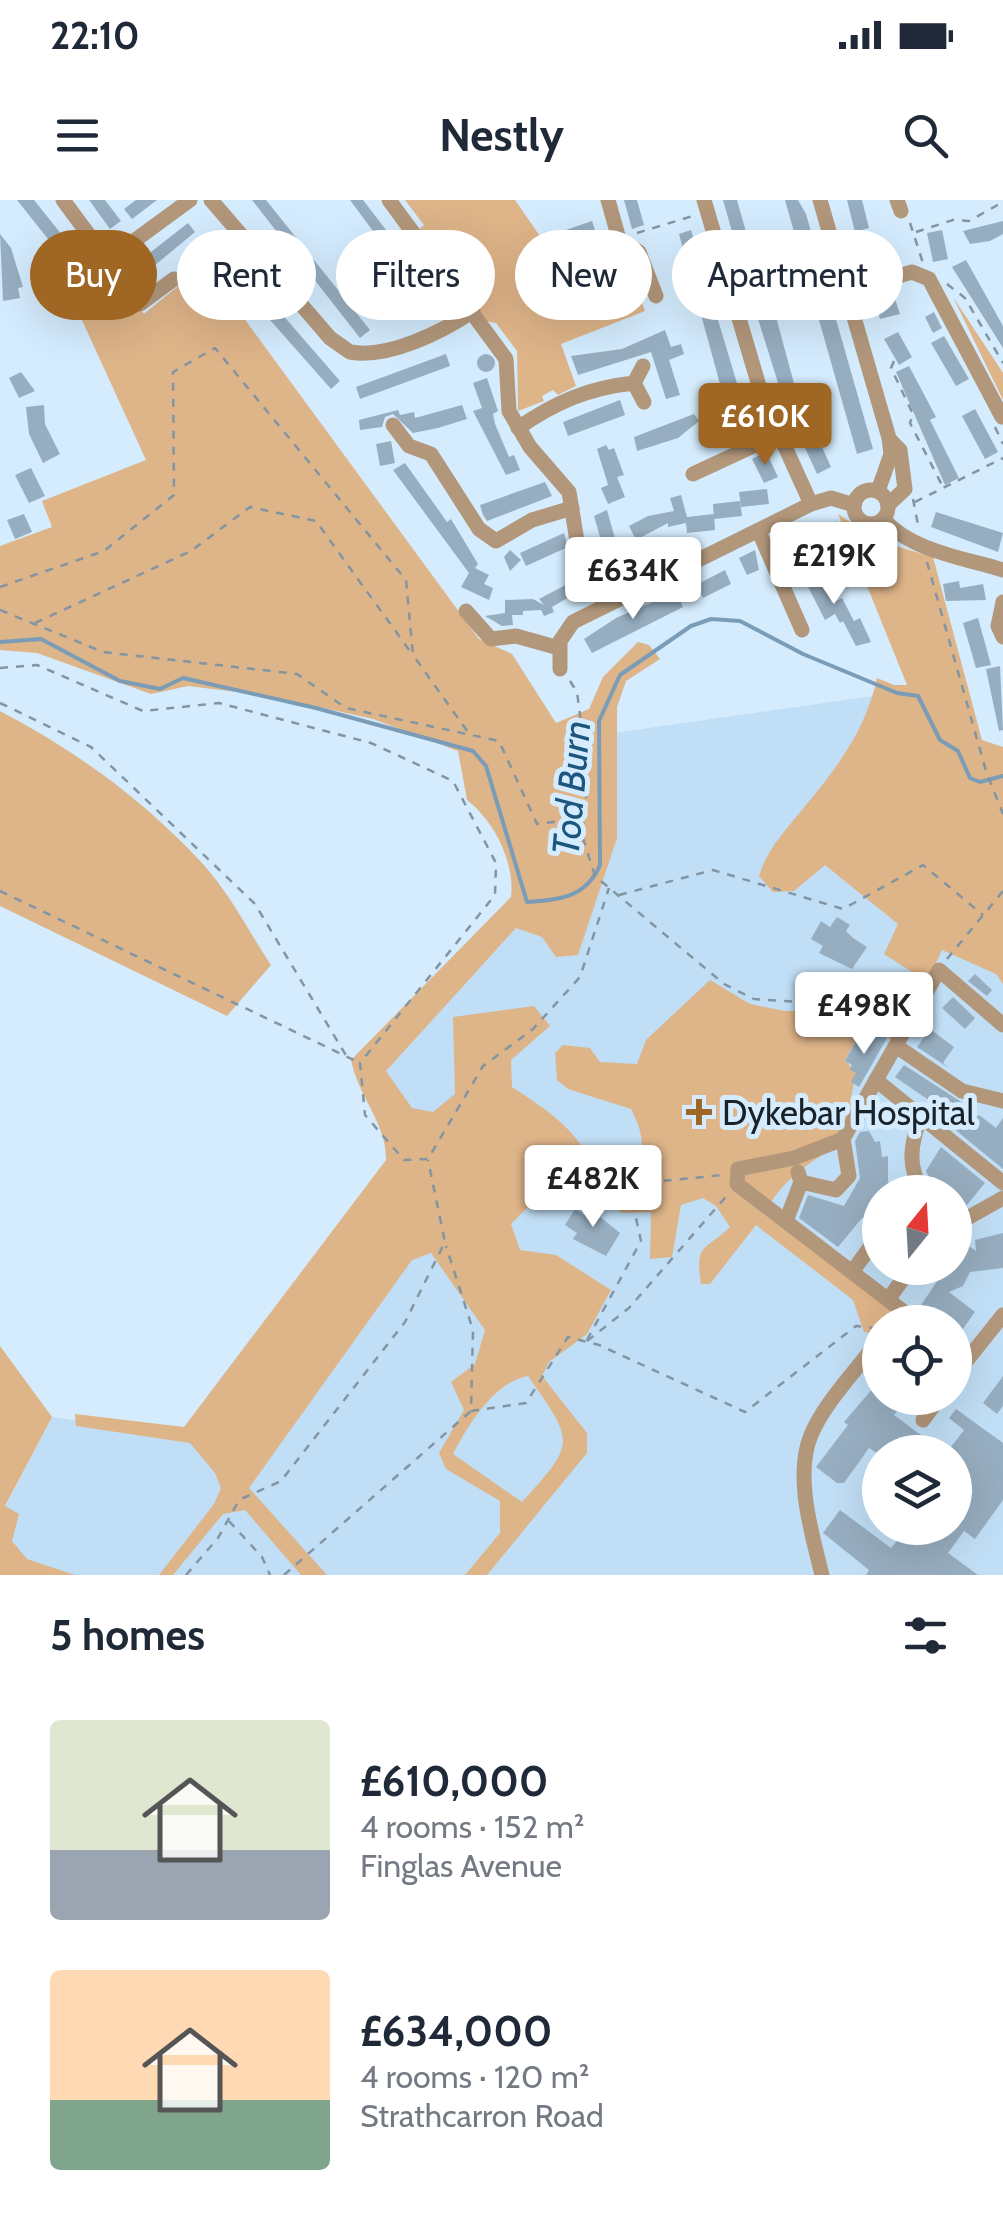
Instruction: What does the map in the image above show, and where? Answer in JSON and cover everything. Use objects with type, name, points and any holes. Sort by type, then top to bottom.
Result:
[{"type":"street","points":[[63,200],[86,230]]},
{"type":"street","points":[[149,230],[190,200]]},
{"type":"street","points":[[211,200],[330,338],[350,352],[388,348],[460,320]]},
{"type":"street","points":[[389,200],[412,230]]},
{"type":"street","points":[[608,200],[616,230]]},
{"type":"street","points":[[820,200],[829,230]]},
{"type":"street","points":[[706,206],[762,396],[811,504]]},
{"type":"street","points":[[903,275],[912,272],[929,279],[1002,417]]},
{"type":"street","points":[[157,292],[174,279]]},
{"type":"street","points":[[652,286],[656,296]]},
{"type":"street","points":[[479,320],[506,359],[505,396],[518,428],[569,492],[585,565],[606,604]]},
{"type":"street","points":[[560,669],[559,648],[568,627],[606,604],[811,504],[832,498],[854,506],[862,522],[872,525],[883,505],[891,454],[856,320]]},
{"type":"street","points":[[634,383],[643,366]]},
{"type":"street","points":[[518,428],[556,403],[594,387],[634,383]]},
{"type":"street","points":[[634,383],[644,402]]},
{"type":"street","points":[[392,425],[409,446],[431,454],[479,529],[496,541],[532,520],[572,508]]},
{"type":"street","points":[[693,474],[779,434]]},
{"type":"street","points":[[883,505],[905,489],[900,450],[888,438]]},
{"type":"street","points":[[854,506],[860,494],[883,505],[894,532],[922,545],[1003,570]]},
{"type":"street","points":[[758,532],[802,630]]},
{"type":"street","points":[[1003,602],[998,626],[1003,637]]},
{"type":"street","points":[[466,611],[492,639],[516,636],[559,648]]},
{"type":"street","points":[[801,1182],[836,1190],[849,1176],[843,1139],[939,970],[1003,1026]]},
{"type":"street","points":[[900,1039],[962,1091],[1003,1101]]},
{"type":"street","points":[[876,1080],[1003,1183]]},
{"type":"street","points":[[914,1175],[910,1145],[920,1119]]},
{"type":"street","points":[[843,1139],[794,1158],[738,1170],[738,1179],[888,1305]]},
{"type":"street","points":[[786,1221],[801,1182],[794,1158]]},
{"type":"street","points":[[972,1215],[1003,1198]]},
{"type":"street","points":[[852,1272],[862,1258]]},
{"type":"street","points":[[972,1349],[997,1333],[1003,1314]]},
{"type":"street","points":[[822,1575],[810,1524],[804,1454],[812,1431],[862,1363]]},
{"type":"street","points":[[923,1420],[927,1415]]},
{"type":"path","points":[[914,232],[953,220],[970,222],[997,209],[994,202],[1003,202]]},
{"type":"path","points":[[899,205],[914,232],[924,266]]},
{"type":"path","points":[[643,230],[706,206]]},
{"type":"path","points":[[938,277],[965,298],[1003,362]]},
{"type":"path","points":[[0,587],[104,551],[174,495],[173,372],[215,348],[406,580],[413,655]]},
{"type":"path","points":[[894,362],[891,368],[914,414],[910,424],[944,488]]},
{"type":"path","points":[[914,502],[1003,458]]},
{"type":"path","points":[[34,624],[190,552],[250,507],[316,521],[470,735]]},
{"type":"path","points":[[922,545],[1003,814]]},
{"type":"path","points":[[0,610],[103,652],[297,674],[346,708],[499,742],[537,824],[584,818]]},
{"type":"path","points":[[0,668],[37,665],[143,711],[219,703],[372,743],[453,781],[496,863],[495,895],[360,1062],[364,1115],[404,1160],[428,1159]]},
{"type":"path","points":[[560,669],[577,692],[588,778],[582,835],[596,876],[724,984],[754,999],[845,1005],[870,1011],[900,1039]]},
{"type":"path","points":[[0,703],[91,747],[255,904],[347,1057]]},
{"type":"path","points":[[617,895],[713,870],[843,910],[923,865],[983,915]]},
{"type":"path","points":[[471,1411],[473,1330],[445,1242],[428,1159],[483,1066],[532,1029],[580,976],[609,888]]},
{"type":"path","points":[[939,970],[1003,890]]},
{"type":"path","points":[[0,892],[360,1062]]},
{"type":"path","points":[[586,1342],[640,1241],[632,1200],[662,1181],[738,1179]]},
{"type":"path","points":[[586,1342],[629,1308],[738,1179]]},
{"type":"path","points":[[186,1575],[228,1520],[238,1500],[280,1481],[394,1337],[445,1242]]},
{"type":"path","points":[[284,1575],[471,1411],[526,1402],[568,1336],[745,1412],[856,1326],[862,1326]]},
{"type":"path","points":[[228,1520],[262,1556],[270,1575]]},
{"type":"shaded area","points":[[405,200],[515,200],[536,230],[515,230],[515,320],[622,320],[561,344],[576,386],[558,395],[553,390],[542,396],[544,401],[518,411],[517,351],[496,323],[484,320],[495,320],[495,230],[418,230],[424,225]]},
{"type":"shaded area","points":[[177,287],[177,320],[245,320],[479,639],[512,654],[556,723],[589,709],[603,677],[638,642],[649,645],[660,659],[626,681],[617,707],[617,838],[578,955],[556,957],[542,937],[516,928],[386,1071],[412,1108],[433,1112],[455,1094],[453,1017],[534,1006],[550,1026],[511,1060],[512,1087],[568,1129],[587,1154],[603,1189],[596,1199],[564,1154],[531,1204],[511,1224],[520,1250],[556,1255],[611,1290],[587,1334],[549,1362],[542,1376],[587,1433],[587,1453],[487,1575],[465,1575],[500,1533],[500,1501],[446,1469],[439,1453],[464,1410],[451,1382],[475,1364],[485,1330],[431,1253],[412,1260],[249,1488],[327,1575],[301,1575],[245,1510],[223,1514],[173,1575],[159,1575],[214,1504],[221,1488],[215,1473],[190,1443],[76,1426],[75,1414],[184,1427],[386,1160],[382,1134],[351,1060],[511,897],[506,856],[486,819],[467,800],[458,751],[373,719],[270,696],[188,686],[151,694],[37,653],[0,650],[0,546],[52,527],[42,501],[146,460],[82,320],[157,320],[157,303]],"holes":[[[528,1376],[554,1415],[563,1441],[560,1453],[522,1502],[453,1454],[474,1418],[493,1396],[516,1380]]]},
{"type":"shaded area","points":[[953,297],[1003,373],[1003,400]]},
{"type":"shaded area","points":[[838,514],[879,541],[933,557],[982,740],[1003,747],[1003,984],[996,974],[942,950],[929,978],[918,976],[884,954],[898,924],[825,865],[794,891],[773,892],[759,876],[773,847],[850,746],[866,714],[877,678],[907,685]]},
{"type":"shaded area","name":"Dykebar Hospital","points":[[887,694],[1003,830],[1003,1575],[0,1575],[0,1517],[52,1417],[192,1438],[421,1155],[368,1069],[521,899],[482,752]]},
{"type":"shaded area","points":[[0,711],[55,742],[133,798],[180,840],[221,887],[271,965],[227,1016],[0,906]]},
{"type":"shaded area","points":[[710,980],[750,1004],[785,1011],[852,1011],[898,1032],[893,1041],[878,1032],[871,1044],[857,1038],[845,1060],[856,1073],[850,1103],[867,1117],[793,1176],[771,1202],[888,1305],[862,1305],[862,1326],[853,1300],[756,1225],[710,1284],[701,1284],[701,1254],[730,1227],[716,1206],[703,1198],[681,1205],[672,1257],[650,1259],[651,1212],[623,1213],[605,1204],[608,1183],[639,1168],[642,1145],[638,1124],[631,1109],[568,1089],[557,1080],[555,1053],[563,1045],[590,1048],[600,1062],[637,1064],[646,1040]]},
{"type":"shaded area","points":[[0,1346],[52,1417],[5,1506],[19,1514],[12,1541],[27,1559],[75,1575],[0,1575]]},
{"type":"building","points":[[17,200],[34,200],[58,230],[41,230]]},
{"type":"building","points":[[89,200],[105,200],[121,221],[110,229]]},
{"type":"building","points":[[136,200],[157,200],[132,219],[124,209]]},
{"type":"building","points":[[252,200],[266,200],[290,230],[275,230]]},
{"type":"building","points":[[350,200],[363,200],[386,230],[372,230]]},
{"type":"building","points":[[624,200],[637,200],[644,225],[632,229]]},
{"type":"building","points":[[723,200],[737,200],[745,230],[732,230]]},
{"type":"building","points":[[785,200],[798,200],[811,230],[794,230]]},
{"type":"building","points":[[847,200],[862,200],[869,228],[854,230]]},
{"type":"building","points":[[592,221],[595,230],[566,230]]},
{"type":"building","points":[[1003,221],[1003,234],[990,241],[970,244],[963,231]]},
{"type":"building","points":[[942,230],[948,259],[933,262],[927,233]]},
{"type":"building","points":[[177,232],[177,247],[157,264],[157,247]]},
{"type":"building","points":[[0,234],[11,248],[23,287],[18,288],[20,298],[3,301]]},
{"type":"building","points":[[966,260],[1003,326],[1003,348],[952,267]]},
{"type":"building","points":[[316,262],[336,288],[336,307],[316,282]]},
{"type":"building","points":[[934,312],[942,328],[933,333],[925,317]]},
{"type":"building","points":[[270,320],[287,320],[340,381],[331,389]]},
{"type":"building","points":[[346,320],[362,320],[370,330],[360,338]]},
{"type":"building","points":[[703,320],[718,320],[748,420],[756,432],[741,439],[720,384]]},
{"type":"building","points":[[758,320],[777,320],[795,387],[831,467],[817,474],[784,402]]},
{"type":"building","points":[[819,320],[836,320],[873,449],[857,454]]},
{"type":"building","points":[[665,330],[671,347],[681,344],[684,354],[669,360],[680,395],[666,399],[651,352],[578,375],[571,356],[622,349]]},
{"type":"building","points":[[898,332],[912,357],[899,365],[884,339]]},
{"type":"building","points":[[944,336],[969,379],[956,386],[931,343]]},
{"type":"building","points":[[446,354],[450,366],[360,399],[356,387]]},
{"type":"building","points":[[486,354],[495,363],[486,372],[477,363]]},
{"type":"building","points":[[909,366],[936,417],[930,420],[959,478],[945,485],[896,372]]},
{"type":"building","points":[[21,372],[35,391],[19,398],[9,378]]},
{"type":"building","points":[[487,378],[498,411],[493,414],[495,424],[509,457],[514,455],[520,470],[506,475],[473,411],[482,408],[473,383]]},
{"type":"building","points":[[620,400],[625,415],[568,436],[563,422]]},
{"type":"building","points":[[44,405],[45,424],[60,454],[43,463],[29,434],[26,407]]},
{"type":"building","points":[[462,405],[467,419],[438,428],[413,433],[393,414],[385,417],[382,427],[360,430],[359,420],[398,410],[400,415],[414,412],[415,418]]},
{"type":"building","points":[[975,409],[998,452],[985,459],[962,416]]},
{"type":"building","points":[[694,414],[699,421],[678,438],[637,451],[634,437]]},
{"type":"building","points":[[391,441],[395,463],[380,466],[376,444]]},
{"type":"building","points":[[606,445],[609,450],[614,448],[624,475],[617,477],[625,497],[608,504],[601,488],[608,485],[597,449]]},
{"type":"building","points":[[766,452],[778,477],[764,483],[752,459]]},
{"type":"building","points":[[405,463],[447,522],[451,519],[478,564],[475,568],[489,575],[484,584],[493,588],[489,600],[461,587],[469,573],[393,470]]},
{"type":"building","points":[[31,468],[45,496],[29,503],[15,475]]},
{"type":"building","points":[[545,482],[552,496],[487,521],[483,515],[480,505]]},
{"type":"building","points":[[767,489],[769,504],[741,507],[739,492]]},
{"type":"building","points":[[681,495],[687,517],[714,514],[715,530],[687,533],[686,523],[668,527],[668,523],[636,540],[629,526],[648,516],[674,511],[670,498]]},
{"type":"building","points":[[740,501],[742,516],[714,519],[713,504]]},
{"type":"building","points":[[607,510],[627,581],[618,585],[615,578],[610,580],[597,554],[604,551],[594,516]]},
{"type":"building","points":[[936,512],[1003,533],[998,552],[931,527]]},
{"type":"building","points":[[24,514],[32,532],[15,539],[7,520]]},
{"type":"building","points":[[837,521],[847,542],[831,550],[822,541],[783,559],[776,543],[811,526],[814,532]]},
{"type":"building","points":[[564,533],[568,547],[526,566],[520,553]]},
{"type":"building","points":[[510,550],[521,560],[510,571],[504,557]]},
{"type":"building","points":[[755,550],[759,570],[747,575],[739,558]]},
{"type":"building","points":[[812,564],[832,603],[842,598],[854,621],[860,618],[871,642],[856,646],[835,614],[825,620],[799,569]]},
{"type":"building","points":[[725,570],[731,584],[703,598],[696,585]]},
{"type":"building","points":[[581,577],[586,587],[552,607],[554,612],[544,616],[541,610],[523,611],[523,615],[512,615],[513,625],[502,626],[485,616],[505,613],[505,600],[533,599],[544,605],[539,599]]},
{"type":"building","points":[[959,581],[960,588],[983,584],[986,600],[946,601],[943,584]]},
{"type":"building","points":[[676,592],[683,607],[592,653],[584,639],[616,618]]},
{"type":"building","points":[[978,618],[991,665],[976,668],[963,623]]},
{"type":"building","points":[[1000,666],[1003,730],[999,731],[986,669]]},
{"type":"building","points":[[837,917],[850,925],[846,931],[853,938],[867,947],[852,969],[819,953],[823,946],[811,939],[821,921],[830,927]]},
{"type":"building","points":[[893,972],[909,981],[889,1016],[874,1006]]},
{"type":"building","points":[[975,974],[992,990],[987,996],[968,981]]},
{"type":"building","points":[[953,997],[975,1018],[965,1029],[942,1008]]},
{"type":"building","points":[[930,1029],[954,1047],[943,1063],[949,1068],[917,1047]]},
{"type":"building","points":[[878,1032],[887,1038],[859,1087],[851,1082],[856,1073],[845,1061],[858,1037],[871,1044]]},
{"type":"building","points":[[904,1065],[963,1103],[960,1108],[974,1118],[979,1115],[996,1128],[1003,1118],[1003,1169],[947,1123],[952,1116],[895,1077]]},
{"type":"building","points":[[869,1131],[875,1142],[880,1141],[882,1157],[888,1156],[888,1175],[862,1175],[862,1218],[838,1247],[799,1218],[808,1195],[844,1206],[860,1178],[855,1141],[860,1132]]},
{"type":"building","points":[[941,1147],[985,1183],[972,1199],[972,1175],[928,1175],[926,1171]]},
{"type":"building","points":[[591,1203],[604,1211],[600,1217],[620,1233],[606,1256],[573,1239],[577,1233],[565,1225],[575,1209],[584,1215]]},
{"type":"building","points":[[1003,1233],[1003,1268],[972,1272],[975,1240]]},
{"type":"building","points":[[935,1285],[964,1285],[949,1292],[966,1305],[921,1305]]},
{"type":"building","points":[[1003,1376],[1003,1406],[997,1414],[983,1403]]},
{"type":"building","points":[[862,1401],[862,1415],[894,1415],[921,1435],[862,1435],[862,1458],[844,1483],[837,1483],[816,1467],[848,1425],[844,1422]]},
{"type":"building","points":[[964,1415],[1003,1443],[1003,1500],[975,1539],[972,1435],[960,1435],[964,1430],[949,1418]]},
{"type":"building","points":[[840,1510],[862,1526],[862,1545],[954,1545],[948,1553],[978,1575],[866,1575],[869,1570],[823,1533]]},
{"type":"waterway","name":"Tod Burn","points":[[0,642],[41,639],[120,681],[160,689],[183,678],[316,708],[473,751],[486,766],[527,902],[579,891],[600,865],[599,721],[620,675],[691,626],[711,619],[740,621],[803,654],[897,693],[918,696],[940,740],[958,751],[970,778],[980,782],[1003,776]]},
{"type":"place","name":"Dykebar Hospital","points":[[699,1112]]}]
